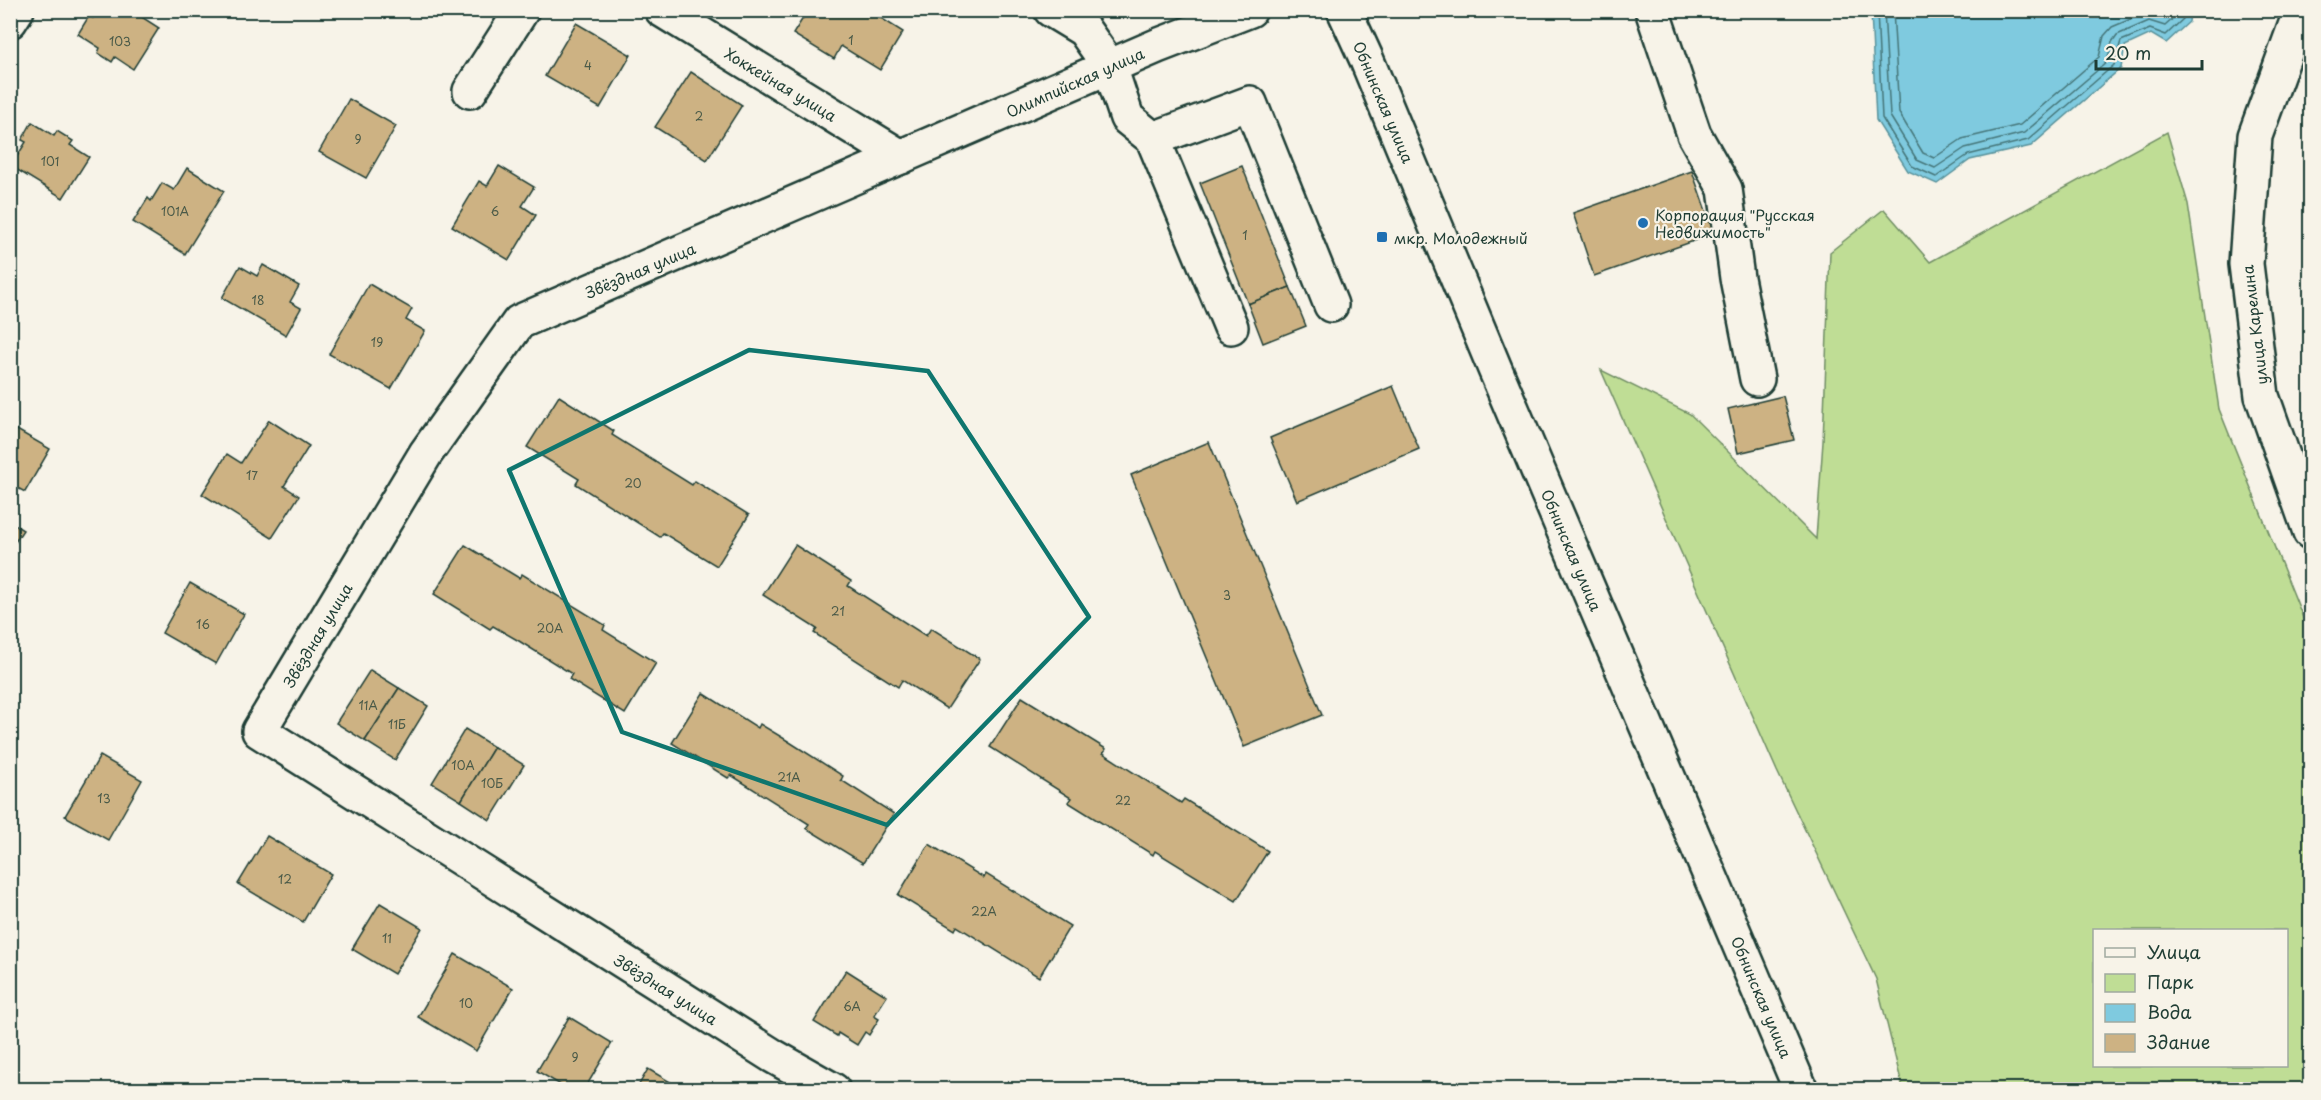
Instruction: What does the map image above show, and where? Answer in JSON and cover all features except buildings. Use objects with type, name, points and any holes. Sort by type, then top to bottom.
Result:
[{"type":"street","points":[[10,21],[17,10]]},
{"type":"street","points":[[470,91],[522,10]]},
{"type":"street","name":"Хоккейная улица","points":[[662,10],[901,157]]},
{"type":"street","points":[[1051,10],[1084,30],[1110,67],[1127,117],[1153,139],[1231,327]]},
{"type":"street","name":"Олимпийская улица","points":[[901,157],[1157,46],[1250,10]]},
{"type":"street","name":"Обнинская улица","points":[[1344,10],[1366,57],[1499,380],[1801,1089]]},
{"type":"street","points":[[1652,10],[1694,134],[1725,189],[1737,278],[1757,379]]},
{"type":"street","name":"улица Карелина","points":[[2301,10],[2255,136],[2246,264],[2262,396],[2310,532]]},
{"type":"street","points":[[1153,139],[1250,103],[1331,305]]},
{"type":"street","name":"Звёздная улица","points":[[834,1089],[773,1056],[259,731],[426,453],[519,322],[901,157]]},
{"type":"highlighted area","points":[[749,350],[928,371],[1089,617],[887,825],[622,732],[509,470]]},
{"type":"green space","points":[[2167,132],[2188,204],[2219,409],[2310,635],[2310,1089],[1903,1089],[1876,979],[1777,771],[1601,370],[1690,414],[1816,539],[1823,442],[1830,252],[1884,209],[1930,262]]},
{"type":"water","points":[[1871,10],[2190,11],[2189,22],[2166,43],[2151,34],[2125,46],[2121,68],[2031,146],[1970,160],[1937,184],[1908,171],[1876,120]]},
{"type":"place","name":"Корпорация \"Русская Недвижимость\"","points":[[1643,223]]},
{"type":"place","name":"мкр. Молодежный","points":[[1382,237]]}]
